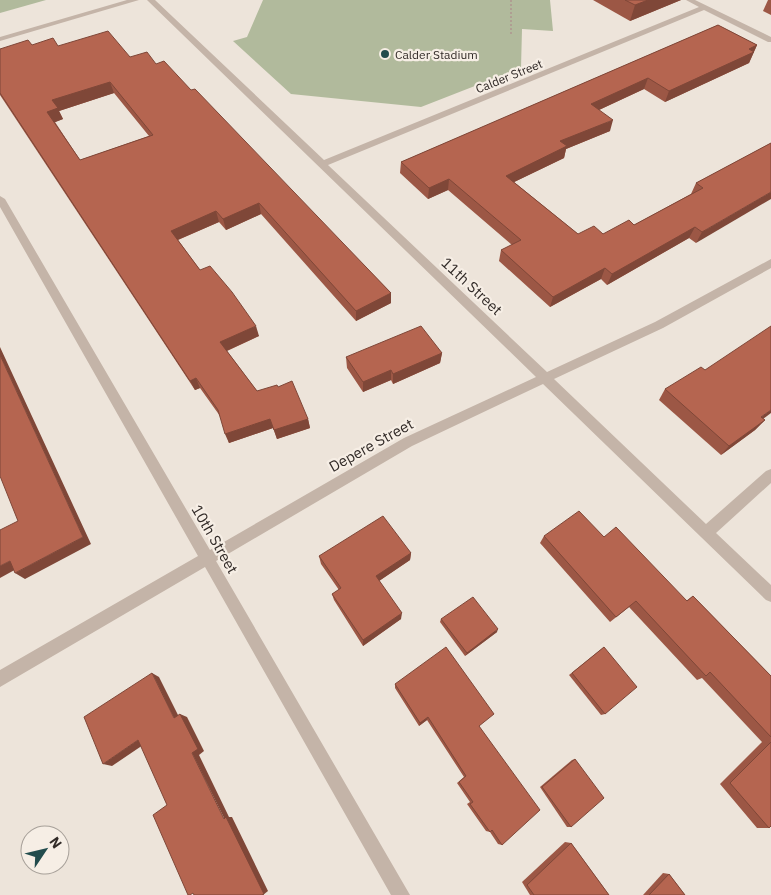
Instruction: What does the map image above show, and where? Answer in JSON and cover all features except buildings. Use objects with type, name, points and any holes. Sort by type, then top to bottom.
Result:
[{"type":"street","points":[[0,39],[135,0]]},
{"type":"street","name":"11th Street","points":[[152,0],[771,595]]},
{"type":"street","points":[[690,0],[771,40]]},
{"type":"street","name":"Calder Street","points":[[322,164],[705,7]]},
{"type":"street","name":"10th Street","points":[[0,199],[401,895]]},
{"type":"street","name":"Depere Street","points":[[0,679],[401,446],[659,325],[771,263]]},
{"type":"street","points":[[706,533],[771,475]]},
{"type":"path","points":[[511,0],[511,35]]},
{"type":"green space","points":[[0,0],[46,0],[0,13]]},
{"type":"green space","name":"Calder Stadium","points":[[263,0],[550,0],[553,31],[522,29],[521,68],[421,107],[291,94],[233,41],[247,37]]},
{"type":"place","name":"Calder Stadium","points":[[385,54]]}]
